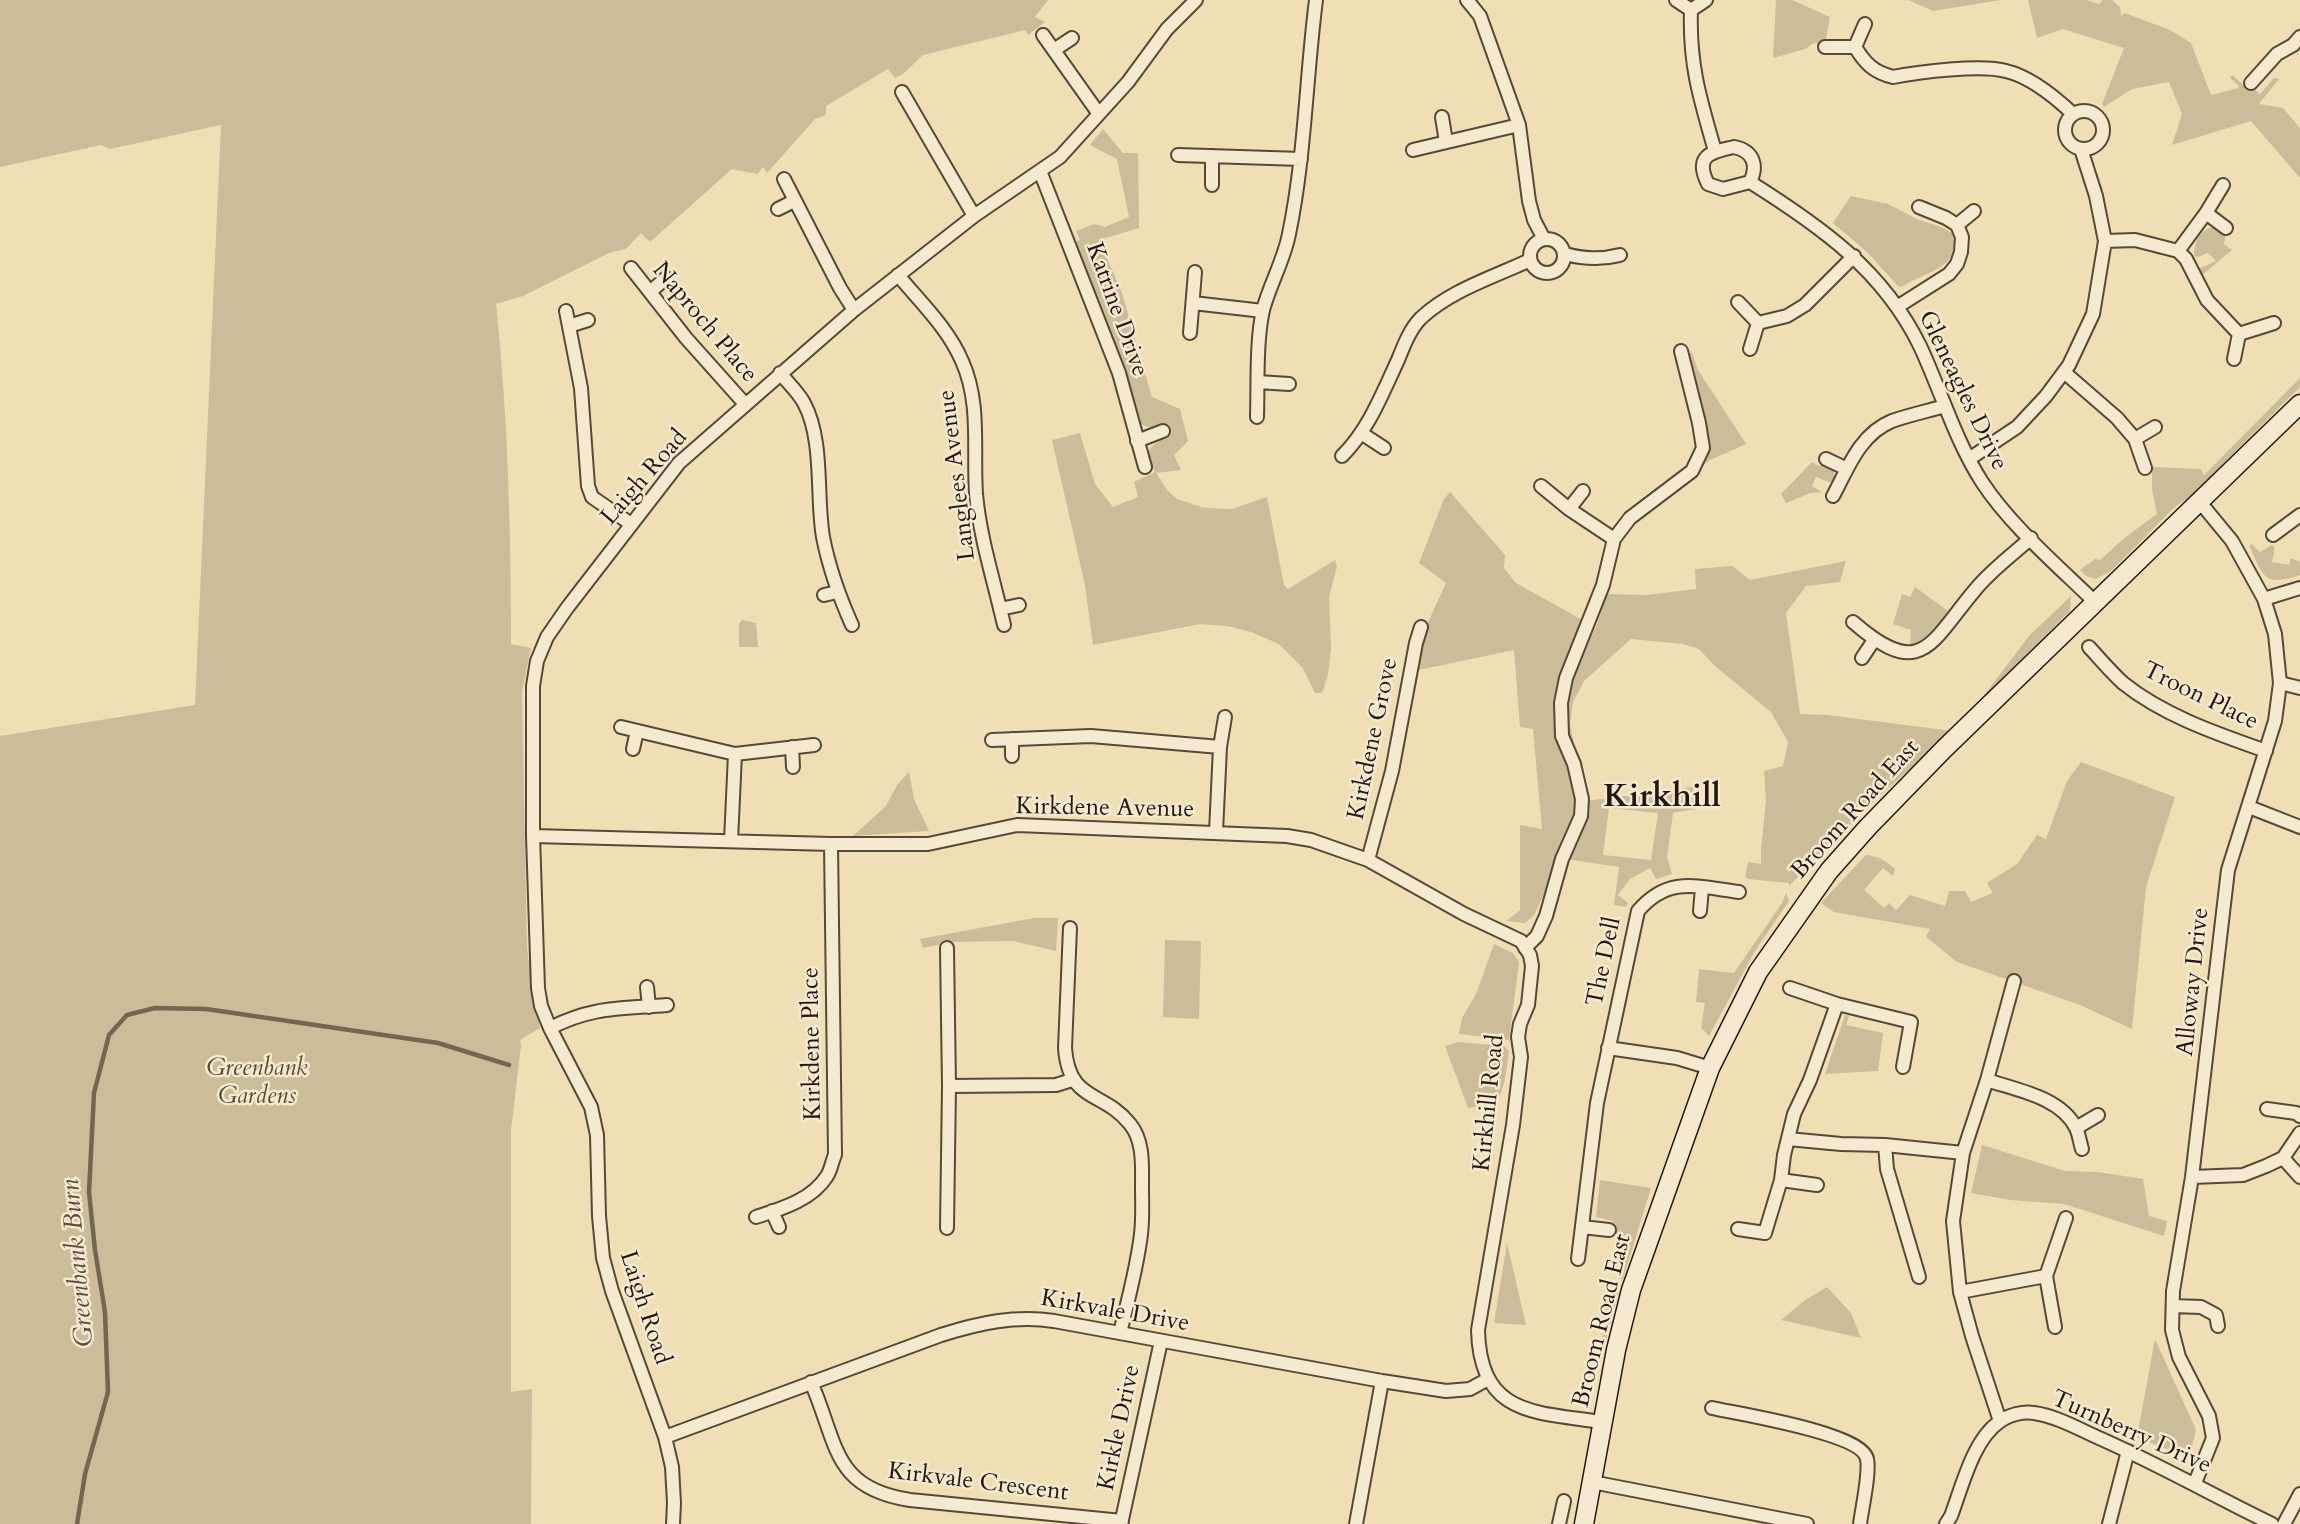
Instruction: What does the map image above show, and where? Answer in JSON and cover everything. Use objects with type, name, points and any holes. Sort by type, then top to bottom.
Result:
[{"type":"street","points":[[1257,417],[1263,311],[1289,237],[1301,159],[1308,61],[1316,0]]},
{"type":"street","points":[[1467,0],[1480,16],[1519,125],[1529,201],[1534,220],[1544,239]]},
{"type":"street","points":[[1676,0],[1691,10]]},
{"type":"street","points":[[1691,10],[1706,0]]},
{"type":"street","name":"Laigh Road","points":[[673,1524],[672,1467],[665,1437],[612,1291],[603,1258],[597,1135],[592,1107],[550,1028],[541,1006],[538,988],[533,836],[533,686],[537,661],[547,637],[567,608],[679,463],[854,310],[974,216],[1060,157],[1128,82],[1167,29],[1192,1]]},
{"type":"street","points":[[1691,10],[1690,39],[1694,77],[1715,151]]},
{"type":"street","points":[[1855,47],[1865,24]]},
{"type":"street","points":[[1042,35],[1098,114]]},
{"type":"street","points":[[2251,83],[2277,54],[2293,45],[2300,37]]},
{"type":"street","points":[[1054,50],[1072,38]]},
{"type":"street","points":[[1825,47],[1855,47]]},
{"type":"street","points":[[1855,47],[1869,67],[1879,74],[1893,77],[1979,69],[2005,71],[2032,82],[2056,97],[2073,114]]},
{"type":"street","points":[[902,92],[974,216]]},
{"type":"street","points":[[898,116],[911,108]]},
{"type":"street","points":[[2089,112],[2102,124],[2101,137],[2098,142],[2081,149],[2075,147],[2066,137],[2066,124],[2073,114],[2089,112]]},
{"type":"street","points":[[1442,117],[1447,142]]},
{"type":"street","points":[[1413,150],[1519,125]]},
{"type":"street","points":[[1734,147],[1750,155],[1755,169],[1750,183],[1723,189],[1708,184],[1704,175],[1704,160],[1715,151],[1734,147]]},
{"type":"street","points":[[1969,459],[2017,427],[2046,396],[2064,372],[2092,314],[2105,241],[2096,196],[2081,149]]},
{"type":"street","points":[[1178,155],[1301,159]]},
{"type":"street","points":[[1212,156],[1212,184]]},
{"type":"street","name":"Katrine Drive","points":[[1040,171],[1119,373],[1145,467]]},
{"type":"street","points":[[784,179],[854,310]]},
{"type":"street","name":"Gleneagles Drive","points":[[1750,183],[1825,232],[1853,256],[1878,283],[1919,345],[1969,459],[1982,482],[1996,501],[2095,602]]},
{"type":"street","points":[[2178,251],[2223,185]]},
{"type":"street","points":[[778,209],[794,201]]},
{"type":"street","points":[[1896,307],[1949,274],[1957,264],[1961,252],[1962,237],[1957,225],[1919,207]]},
{"type":"street","points":[[1957,225],[1974,211]]},
{"type":"street","points":[[2206,213],[2226,228]]},
{"type":"street","points":[[1544,239],[1555,240],[1564,254],[1558,270],[1547,274],[1536,270],[1530,260],[1534,244],[1544,239]]},
{"type":"street","points":[[2105,241],[2135,240],[2178,251],[2186,259],[2207,300],[2239,334]]},
{"type":"street","points":[[1564,254],[1587,259],[1620,255]]},
{"type":"street","points":[[1758,323],[1787,316],[1805,304],[1853,256]]},
{"type":"street","points":[[1342,456],[1371,419],[1410,332],[1420,319],[1446,299],[1530,260]]},
{"type":"street","name":"Naproch Place","points":[[631,268],[686,338],[745,404]]},
{"type":"street","points":[[1190,333],[1195,272]]},
{"type":"street","name":"Langlees Avenue","points":[[898,275],[950,338],[969,378],[976,432],[976,493],[983,539],[1004,625]]},
{"type":"street","points":[[650,292],[666,278]]},
{"type":"street","points":[[1738,302],[1758,323]]},
{"type":"street","points":[[1194,303],[1263,311]]},
{"type":"street","points":[[566,311],[581,388],[588,486],[592,497],[631,524]]},
{"type":"street","points":[[569,326],[588,320]]},
{"type":"street","points":[[1750,349],[1758,323]]},
{"type":"street","points":[[2239,334],[2274,323]]},
{"type":"street","points":[[2234,359],[2239,334]]},
{"type":"street","points":[[1525,948],[1537,936],[1546,916],[1562,859],[1581,816],[1582,799],[1574,764],[1562,736],[1561,704],[1566,678],[1603,585],[1614,539],[1630,518],[1692,471],[1703,447],[1681,351]]},
{"type":"street","points":[[2064,372],[2117,418],[2135,439],[2145,468]]},
{"type":"street","points":[[780,373],[804,404],[810,419],[818,460],[819,503],[824,538],[837,592],[852,625]]},
{"type":"street","points":[[1258,382],[1289,384]]},
{"type":"street","name":"Broom Road East","points":[[1584,1524],[1616,1350],[1631,1290],[1710,1068],[1758,972],[1829,871],[1868,827],[1944,749],[2300,404]]},
{"type":"street","points":[[1833,496],[1863,442],[1876,431],[1891,422],[1945,406]]},
{"type":"street","points":[[2135,439],[2155,427]]},
{"type":"street","points":[[1137,441],[1163,431]]},
{"type":"street","points":[[1361,433],[1384,448]]},
{"type":"street","points":[[1826,459],[1847,469]]},
{"type":"street","points":[[1541,486],[1569,509],[1614,539]]},
{"type":"street","points":[[1569,509],[1583,491]]},
{"type":"street","name":"Alloway Drive","points":[[2195,1483],[2213,1438],[2209,1416],[2179,1357],[2172,1330],[2173,1291],[2192,1177],[2228,870],[2275,721],[2280,683],[2275,634],[2264,599],[2232,541],[2199,501]]},
{"type":"street","points":[[2273,535],[2300,515]]},
{"type":"street","points":[[1853,622],[1874,640],[1894,650],[1911,653],[1928,647],[1940,636],[1976,587],[2031,538]]},
{"type":"street","points":[[2264,599],[2300,588]]},
{"type":"street","points":[[824,595],[837,592]]},
{"type":"street","points":[[1000,609],[1019,605]]},
{"type":"street","name":"Kirkdene Grove","points":[[1367,860],[1392,771],[1421,627]]},
{"type":"street","points":[[1862,658],[1874,640]]},
{"type":"street","points":[[1401,641],[1416,643]]},
{"type":"street","name":"Troon Place","points":[[2089,647],[2123,682],[2147,699],[2200,726],[2266,751]]},
{"type":"street","points":[[2280,683],[2300,688]]},
{"type":"street","points":[[1216,832],[1220,747],[1225,717]]},
{"type":"street","points":[[621,727],[735,754],[814,745]]},
{"type":"street","points":[[633,749],[637,731]]},
{"type":"street","points":[[992,740],[1091,736],[1220,747]]},
{"type":"street","points":[[1012,739],[1012,756]]},
{"type":"street","points":[[792,747],[793,767]]},
{"type":"street","points":[[731,841],[735,754]]},
{"type":"street","points":[[2249,807],[2300,827]]},
{"type":"street","name":"Kirkdene Avenue","points":[[533,836],[928,844],[1017,825],[1287,836],[1311,840],[1367,860],[1521,942],[1525,948]]},
{"type":"street","name":"Kirkdene Place","points":[[756,1217],[790,1205],[815,1189],[827,1175],[835,1155],[831,844]]},
{"type":"street","name":"The Dell","points":[[1577,1259],[1597,1103],[1638,911],[1656,895],[1677,885],[1739,892]]},
{"type":"street","points":[[1700,911],[1702,888]]},
{"type":"street","points":[[1070,928],[1066,1063],[1072,1080],[1087,1093],[1114,1108],[1132,1125],[1142,1160],[1142,1231],[1120,1333]]},
{"type":"street","points":[[947,947],[947,1228]]},
{"type":"street","name":"Kirkhill Road","points":[[1488,1379],[1478,1352],[1478,1330],[1513,1125],[1521,1057],[1518,1037],[1528,1005],[1532,966],[1530,955],[1525,948]]},
{"type":"street","points":[[1946,1524],[1979,1444],[2000,1421],[1960,1292],[1953,1221],[1963,1153],[1987,1080],[2014,981]]},
{"type":"street","points":[[646,987],[649,1007]]},
{"type":"street","points":[[1790,988],[1837,1004],[1911,1022],[1903,1067]]},
{"type":"street","points":[[1738,1229],[1765,1233],[1781,1181],[1794,1114],[1810,1080],[1837,1004]]},
{"type":"street","points":[[550,1028],[569,1018],[596,1010],[667,1005]]},
{"type":"street","points":[[1608,1048],[1677,1058],[1710,1068]]},
{"type":"street","points":[[949,1086],[1056,1085],[1072,1080]]},
{"type":"street","points":[[1987,1080],[2052,1103],[2076,1128],[2082,1149]]},
{"type":"street","points":[[2267,1109],[2296,1112],[2300,1116]]},
{"type":"street","points":[[2076,1128],[2098,1115]]},
{"type":"street","points":[[2192,1177],[2243,1175],[2283,1158],[2300,1133]]},
{"type":"street","points":[[1788,1139],[1840,1144],[1885,1144],[1963,1153]]},
{"type":"street","points":[[1885,1144],[1887,1169],[1919,1277]]},
{"type":"street","points":[[2283,1158],[2300,1177]]},
{"type":"street","points":[[1781,1181],[1817,1185]]},
{"type":"street","points":[[772,1212],[779,1227]]},
{"type":"street","points":[[2055,1327],[2046,1276],[2066,1218]]},
{"type":"street","points":[[1582,1227],[1609,1230]]},
{"type":"street","points":[[1960,1292],[2046,1276]]},
{"type":"street","points":[[2172,1306],[2201,1307],[2216,1315],[2218,1326]]},
{"type":"street","name":"Kirkvale Drive","points":[[665,1437],[975,1324],[1016,1318],[1038,1318],[1382,1381],[1458,1391],[1470,1389],[1488,1379]]},
{"type":"street","name":"Kirkle Drive","points":[[1121,1523],[1160,1341]]},
{"type":"street","points":[[1488,1379],[1503,1397],[1531,1412],[1602,1422]]},
{"type":"street","points":[[1356,1524],[1382,1381]]},
{"type":"street","name":"Kirkvale Crescent","points":[[811,1382],[836,1450],[847,1469],[869,1490],[910,1500],[1121,1523]]},
{"type":"street","points":[[1712,1408],[1782,1422],[1845,1440],[1861,1448],[1867,1458],[1860,1524]]},
{"type":"street","name":"Turnberry Drive","points":[[2000,1421],[2009,1416],[2032,1412],[2077,1428],[2195,1483],[2256,1520],[2272,1524]]},
{"type":"street","points":[[2109,1524],[2128,1451]]},
{"type":"street","points":[[1592,1482],[1756,1519],[1807,1524]]},
{"type":"street","points":[[2284,1524],[2300,1494]]},
{"type":"street","points":[[1559,1524],[1564,1501]]},
{"type":"green space","name":"Greenbank Gardens","points":[[0,0],[1048,0],[1035,17],[1045,22],[1028,35],[1025,30],[923,55],[895,78],[888,69],[826,106],[826,115],[815,119],[767,173],[763,167],[757,174],[732,169],[650,242],[641,233],[626,249],[609,253],[523,296],[496,304],[508,474],[511,644],[531,648],[522,692],[527,948],[540,1028],[520,1040],[511,1131],[511,1392],[532,1389],[531,1524],[0,1524],[0,736],[195,705],[221,125],[110,149],[101,145],[0,167]]},
{"type":"green space","points":[[1776,0],[1792,0],[1830,17],[1825,44],[1814,43],[1805,49],[1773,58]]},
{"type":"green space","points":[[1908,0],[2001,0],[1933,11]]},
{"type":"green space","points":[[2028,0],[2086,0],[2099,4],[2103,0],[2112,0],[2120,7],[2121,16],[2125,13],[2170,30],[2191,43],[2211,95],[2238,88],[2230,78],[2232,75],[2247,88],[2250,85],[2260,94],[2274,78],[2279,79],[2259,104],[2283,108],[2300,128],[2300,178],[2251,121],[2172,145],[2182,114],[2169,82],[2132,89],[2104,107],[2102,104],[2124,48],[2063,29],[2037,38]]},
{"type":"green space","points":[[1103,129],[1123,153],[1138,153],[1139,228],[1099,240],[1122,293],[1152,397],[1180,409],[1188,441],[1174,455],[1181,470],[1156,473],[1167,490],[1177,499],[1205,508],[1232,509],[1267,497],[1284,585],[1288,589],[1335,560],[1337,567],[1329,597],[1331,648],[1328,675],[1322,693],[1315,693],[1302,667],[1279,644],[1251,632],[1227,626],[1200,624],[1093,645],[1085,585],[1052,440],[1080,433],[1095,484],[1113,507],[1138,497],[1134,482],[1155,472],[1149,455],[1151,447],[1168,438],[1164,426],[1150,427],[1138,421],[1114,340],[1075,242],[1080,240],[1076,231],[1094,224],[1105,227],[1129,217],[1117,159],[1090,145]]},
{"type":"green space","points":[[1851,196],[1888,204],[1952,233],[1953,254],[1940,267],[1902,287],[1898,286],[1867,252],[1833,223]]},
{"type":"green space","points":[[2209,228],[2217,228],[2226,233],[2224,244],[2232,250],[2201,276],[2198,269],[2216,261],[2208,253],[2194,256],[2197,239]]},
{"type":"green space","points":[[1692,353],[1698,370],[1746,444],[1710,460],[1696,471],[1707,449],[1707,432],[1685,354]]},
{"type":"green space","points":[[2300,378],[2300,387],[2111,571],[2096,579],[2086,576],[2080,570],[2095,559],[2100,560],[2157,514],[2152,489],[2152,467],[2201,469],[2204,475]]},
{"type":"green space","points":[[1812,462],[1819,466],[1825,463],[1834,472],[1834,484],[1816,477],[1812,486],[1822,492],[1810,493],[1786,503],[1781,494]]},
{"type":"green space","points":[[1450,492],[1505,555],[1504,568],[1516,583],[1586,622],[1560,681],[1555,712],[1559,744],[1575,789],[1576,814],[1539,905],[1534,915],[1525,923],[1506,921],[1520,910],[1520,825],[1542,829],[1533,729],[1520,727],[1514,650],[1419,670],[1424,631],[1446,583],[1419,563],[1444,499]]},
{"type":"green space","points":[[2252,544],[2260,552],[2272,545],[2275,548],[2272,562],[2289,565],[2291,558],[2300,562],[2300,575],[2279,580],[2266,577],[2249,546]]},
{"type":"green space","points":[[1846,561],[1840,582],[1806,586],[1786,613],[1800,714],[1828,715],[1952,731],[1873,802],[1789,886],[1789,883],[1748,879],[1745,877],[1748,862],[1761,864],[1766,800],[1764,771],[1783,766],[1788,742],[1771,712],[1715,666],[1699,649],[1683,644],[1631,639],[1584,681],[1573,702],[1570,724],[1586,801],[1693,787],[1695,809],[1673,813],[1667,857],[1672,874],[1656,879],[1650,868],[1630,879],[1618,895],[1628,903],[1626,907],[1614,905],[1619,867],[1566,859],[1582,817],[1566,729],[1567,693],[1573,669],[1597,625],[1606,594],[1647,595],[1696,589],[1695,569],[1732,566],[1750,580]],"holes":[[[1609,808],[1658,813],[1651,860],[1603,855]]]},
{"type":"green space","points":[[1915,587],[1948,611],[1928,638],[1910,647],[1911,630],[1893,624],[1902,594],[1910,597]]},
{"type":"green space","points":[[2071,596],[2070,611],[1979,702],[2029,636]]},
{"type":"green space","points":[[742,620],[756,623],[758,647],[739,647],[739,624]]},
{"type":"green space","points":[[2081,762],[2175,797],[2146,887],[2132,1029],[2080,1005],[1957,962],[1926,937],[1930,929],[1834,912],[1821,903],[1866,855],[1882,859],[1895,869],[1893,876],[1883,868],[1864,890],[1884,908],[1889,903],[1896,910],[1910,895],[1945,906],[1949,891],[1965,891],[1971,902],[1993,893],[1987,883],[2017,864],[2037,835],[2046,839],[2067,781]]},
{"type":"green space","points":[[909,772],[914,799],[929,831],[853,836],[886,806],[897,785]]},
{"type":"green space","points":[[1786,893],[1789,901],[1755,951],[1709,1036],[1701,1028],[1705,1003],[1696,1002],[1699,969],[1734,973]]},
{"type":"green space","points":[[1034,918],[1058,918],[1056,951],[1013,941],[952,942],[923,948],[920,939]]},
{"type":"green space","points":[[1165,940],[1201,941],[1199,1019],[1163,1017]]},
{"type":"green space","points":[[1494,944],[1513,953],[1519,962],[1509,1040],[1459,1034],[1462,1018],[1476,994]]},
{"type":"green space","points":[[1845,1015],[1849,1016],[1846,1025],[1883,1033],[1878,1071],[1825,1074]]},
{"type":"green space","points":[[1458,1042],[1504,1046],[1509,1051],[1501,1092],[1493,1105],[1486,1110],[1486,1105],[1468,1108],[1445,1046]]},
{"type":"green space","points":[[1982,1145],[2065,1171],[2098,1172],[2143,1179],[2149,1216],[2167,1221],[2164,1236],[2064,1204],[2010,1200],[1971,1193]]},
{"type":"green space","points":[[1600,1180],[1651,1188],[1623,1279],[1619,1279],[1614,1259],[1624,1261],[1626,1238],[1611,1236],[1613,1221],[1596,1217]]},
{"type":"green space","points":[[1507,1243],[1526,1325],[1494,1323]]},
{"type":"green space","points":[[1610,1286],[1613,1289],[1616,1286],[1619,1290],[1606,1340],[1602,1338]]},
{"type":"green space","points":[[1827,1287],[1851,1313],[1861,1338],[1781,1320],[1805,1300]]},
{"type":"green space","points":[[2155,1339],[2196,1430],[2192,1446],[2183,1452],[2176,1453],[2137,1437]]},
{"type":"waterway","name":"Greenbank Burn","points":[[77,1524],[85,1474],[108,1392],[105,1312],[89,1192],[94,1093],[109,1035],[127,1015],[155,1008],[206,1009],[438,1043],[509,1065]]},
{"type":"district","name":"Kirkhill","points":[[1662,799]]}]
